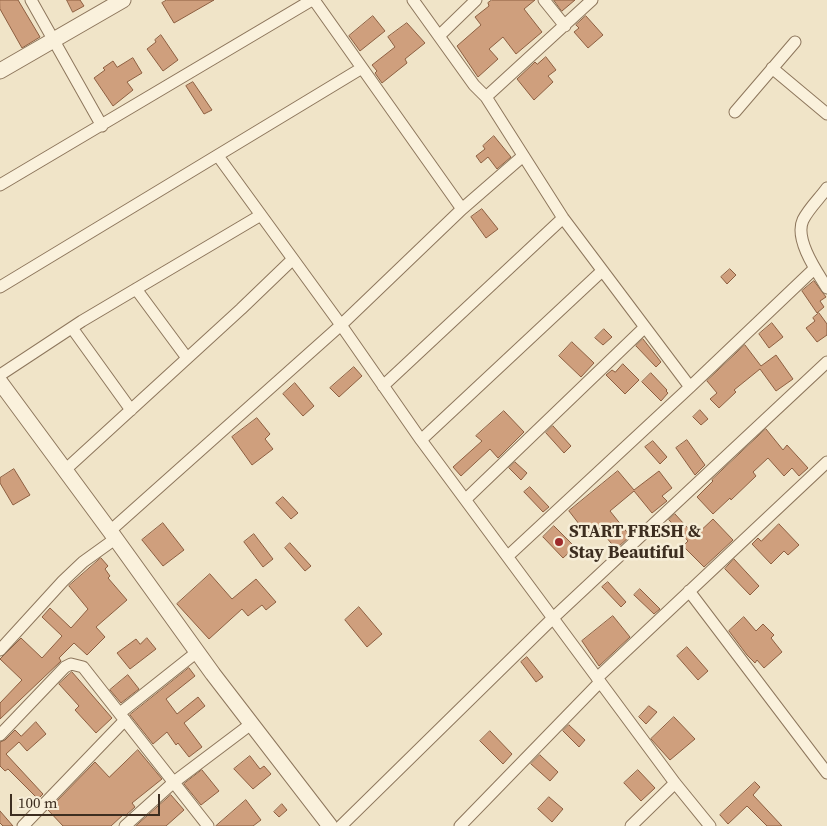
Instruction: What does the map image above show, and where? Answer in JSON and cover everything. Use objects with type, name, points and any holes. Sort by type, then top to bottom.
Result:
[{"type":"street","points":[[32,0],[102,126]]},
{"type":"street","points":[[0,71],[123,0]]},
{"type":"street","points":[[0,185],[313,0],[462,209]]},
{"type":"street","points":[[413,0],[440,35],[474,85],[486,97],[563,218],[690,387]]},
{"type":"street","points":[[440,35],[476,0]]},
{"type":"street","points":[[544,0],[565,26]]},
{"type":"street","points":[[486,97],[592,0]]},
{"type":"street","points":[[735,112],[795,42]]},
{"type":"street","points":[[0,287],[362,68]]},
{"type":"street","points":[[772,68],[827,114]]},
{"type":"street","points":[[218,156],[341,325],[421,440],[674,783],[710,826]]},
{"type":"street","points":[[0,650],[70,575],[341,325],[462,209],[523,156]]},
{"type":"street","points":[[827,188],[803,220],[801,229],[803,241],[814,268],[827,288]]},
{"type":"street","points":[[0,375],[72,328],[261,215]]},
{"type":"street","points":[[384,386],[563,218]]},
{"type":"street","points":[[65,470],[293,259]]},
{"type":"street","points":[[508,556],[690,387],[814,268]]},
{"type":"street","points":[[421,440],[602,271]]},
{"type":"street","points":[[136,289],[187,358]]},
{"type":"street","points":[[466,499],[645,327]]},
{"type":"street","points":[[72,328],[130,410]]},
{"type":"street","points":[[341,826],[553,618],[827,362]]},
{"type":"street","points":[[0,382],[197,652],[330,826]]},
{"type":"street","points":[[460,826],[599,680],[689,591],[827,462]]},
{"type":"street","points":[[689,591],[827,773]]},
{"type":"street","points":[[23,826],[123,717],[197,652]]},
{"type":"street","points":[[0,735],[64,667],[72,664],[83,667],[208,826]]},
{"type":"street","points":[[125,826],[174,782],[251,724]]},
{"type":"street","points":[[631,826],[674,783]]},
{"type":"building","points":[[0,0],[18,0],[40,37],[22,48],[0,9]]},
{"type":"building","points":[[67,0],[80,0],[84,6],[73,12]]},
{"type":"building","points":[[167,0],[214,0],[174,23],[162,3]]},
{"type":"building","points":[[492,0],[535,0],[524,9],[542,32],[516,54],[503,37],[489,49],[498,59],[478,77],[457,46],[481,25],[475,17],[489,6],[488,3]]},
{"type":"building","points":[[554,0],[575,0],[562,11]]},
{"type":"building","points":[[373,16],[385,31],[360,51],[349,36]]},
{"type":"building","points":[[586,16],[603,35],[588,48],[574,32],[579,28],[576,25]]},
{"type":"building","points":[[407,23],[425,43],[405,59],[407,63],[382,83],[372,65],[395,47],[388,37]]},
{"type":"building","points":[[161,35],[178,60],[163,71],[147,49]]},
{"type":"building","points":[[546,57],[556,70],[548,76],[553,82],[534,100],[517,79],[535,62],[537,64]]},
{"type":"building","points":[[133,58],[142,73],[127,82],[133,90],[113,106],[94,78],[113,61],[117,67]]},
{"type":"building","points":[[193,82],[212,110],[204,114],[186,86]]},
{"type":"building","points":[[494,136],[511,157],[497,169],[488,157],[481,163],[476,156],[485,149],[483,146]]},
{"type":"building","points":[[482,209],[498,229],[486,238],[471,217]]},
{"type":"building","points":[[730,269],[736,275],[727,284],[721,277]]},
{"type":"building","points":[[814,281],[826,297],[820,301],[824,307],[817,313],[802,291]]},
{"type":"building","points":[[819,313],[827,324],[827,335],[817,342],[806,328],[815,321],[813,318]]},
{"type":"building","points":[[772,323],[783,337],[769,348],[759,334]]},
{"type":"building","points":[[604,329],[612,337],[603,345],[595,338]]},
{"type":"building","points":[[643,339],[661,362],[656,367],[636,346]]},
{"type":"building","points":[[572,342],[594,363],[581,377],[559,356]]},
{"type":"building","points":[[745,345],[761,366],[776,355],[793,379],[776,391],[760,369],[734,390],[736,392],[719,408],[710,399],[717,393],[707,381]]},
{"type":"building","points":[[623,364],[639,380],[625,394],[606,375],[612,370],[615,372]]},
{"type":"building","points":[[354,367],[362,376],[339,397],[330,388]]},
{"type":"building","points":[[651,373],[667,390],[668,393],[661,401],[642,382]]},
{"type":"building","points":[[295,383],[314,406],[303,416],[283,394]]},
{"type":"building","points":[[700,410],[708,419],[701,425],[693,417]]},
{"type":"building","points":[[504,411],[524,432],[498,458],[490,449],[461,476],[453,467],[482,441],[476,436]]},
{"type":"building","points":[[257,418],[270,434],[265,439],[273,449],[252,465],[232,437]]},
{"type":"building","points":[[553,426],[571,446],[564,453],[546,433]]},
{"type":"building","points":[[766,429],[783,450],[787,445],[808,468],[799,476],[792,468],[784,476],[768,458],[753,472],[756,476],[713,514],[697,497],[712,480]]},
{"type":"building","points":[[687,440],[705,465],[695,475],[676,448]]},
{"type":"building","points":[[653,441],[667,457],[660,464],[645,447]]},
{"type":"building","points":[[515,462],[527,473],[521,480],[509,468]]},
{"type":"building","points":[[14,469],[30,495],[13,505],[0,483],[0,478]]},
{"type":"building","points":[[618,471],[634,490],[659,471],[672,488],[662,496],[667,501],[652,513],[634,491],[610,511],[630,536],[616,549],[596,525],[586,533],[569,511]]},
{"type":"building","points":[[530,487],[549,507],[543,512],[524,492]]},
{"type":"building","points":[[283,497],[298,513],[291,519],[276,503]]},
{"type":"building","points":[[675,514],[695,536],[713,519],[733,540],[704,567],[683,546],[688,541],[669,520]]},
{"type":"building","points":[[163,523],[184,550],[163,566],[142,540]]},
{"type":"building","points":[[779,524],[799,545],[788,555],[784,551],[771,564],[752,544],[758,538],[761,541]]},
{"type":"building","name":"START FRESH & Stay Beautiful","points":[[554,526],[575,547],[563,558],[543,537]]},
{"type":"building","points":[[254,534],[273,559],[263,567],[244,542]]},
{"type":"building","points":[[290,543],[311,566],[305,571],[285,548]]},
{"type":"building","points":[[101,558],[108,566],[105,569],[110,576],[108,578],[127,600],[96,627],[105,637],[87,655],[74,643],[59,658],[61,661],[0,719],[0,703],[22,680],[0,659],[21,638],[42,658],[62,636],[42,617],[50,608],[71,628],[88,609],[69,586]]},
{"type":"building","points":[[734,559],[759,586],[750,595],[725,569]]},
{"type":"building","points":[[210,574],[232,599],[256,579],[276,602],[266,610],[262,605],[248,616],[242,609],[209,639],[177,604]]},
{"type":"building","points":[[608,582],[626,602],[621,607],[602,587]]},
{"type":"building","points":[[640,589],[660,609],[654,614],[634,595]]},
{"type":"building","points":[[359,607],[382,634],[367,647],[345,620]]},
{"type":"building","points":[[613,616],[630,637],[599,666],[582,641]]},
{"type":"building","points":[[744,617],[756,631],[763,624],[774,635],[771,638],[782,652],[764,668],[757,660],[755,663],[747,655],[729,631]]},
{"type":"building","points":[[147,638],[156,649],[130,669],[117,653],[136,639],[140,644]]},
{"type":"building","points":[[687,647],[708,671],[698,680],[677,656]]},
{"type":"building","points":[[527,657],[543,677],[536,682],[521,662]]},
{"type":"building","points":[[189,668],[195,676],[166,699],[177,714],[198,697],[205,706],[184,723],[202,747],[189,757],[178,743],[176,745],[167,732],[153,744],[130,715]]},
{"type":"building","points":[[72,672],[112,718],[96,733],[75,710],[79,706],[59,684]]},
{"type":"building","points":[[128,675],[139,689],[121,703],[110,690]]},
{"type":"building","points":[[649,706],[657,712],[646,724],[639,717]]},
{"type":"building","points":[[674,717],[695,739],[670,760],[651,739]]},
{"type":"building","points":[[36,722],[46,734],[27,751],[19,742],[6,754],[43,794],[38,799],[8,769],[5,771],[0,766],[0,742],[5,740],[15,730],[21,736]]},
{"type":"building","points":[[569,725],[585,740],[579,747],[563,731]]},
{"type":"building","points":[[490,731],[512,754],[503,764],[480,741]]},
{"type":"building","points":[[138,750],[162,779],[132,803],[135,807],[111,826],[63,826],[48,810],[95,762],[109,777]]},
{"type":"building","points":[[540,755],[558,772],[550,781],[531,764]]},
{"type":"building","points":[[250,756],[260,769],[264,766],[271,774],[253,789],[234,769]]},
{"type":"building","points":[[202,770],[219,791],[201,805],[184,784]]},
{"type":"building","points":[[638,770],[655,788],[641,801],[624,783]]},
{"type":"building","points":[[755,782],[760,787],[753,795],[782,826],[767,826],[747,806],[728,824],[720,815]]},
{"type":"building","points":[[171,795],[184,810],[166,826],[136,826]]},
{"type":"building","points":[[549,797],[563,809],[552,822],[538,809]]},
{"type":"building","points":[[246,800],[261,820],[253,826],[216,826]]},
{"type":"building","points":[[282,804],[287,810],[279,817],[274,812]]},
{"type":"building","points":[[0,811],[13,826],[3,826],[0,823]]},
{"type":"place","name":"START FRESH & Stay Beautiful","points":[[559,542]]}]
